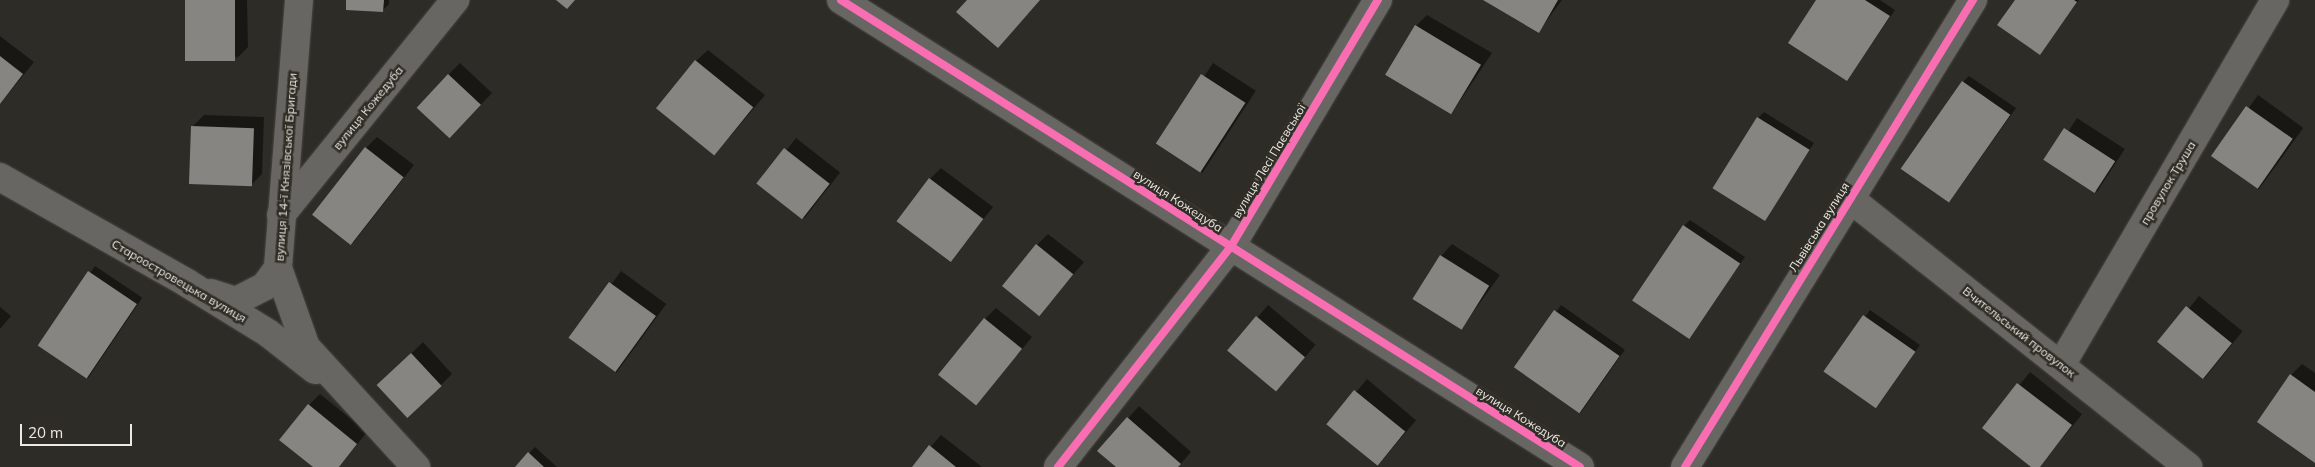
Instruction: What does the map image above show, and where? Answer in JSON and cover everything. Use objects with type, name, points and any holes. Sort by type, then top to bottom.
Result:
[{"type":"street","name":"вулиця 14-ї Князівської Бригади","points":[[299,0],[278,268],[306,348],[416,467]]},
{"type":"street","name":"вулиця Кожедуба","points":[[281,215],[455,0]]},
{"type":"street","name":"вулиця Кожедуба","points":[[842,0],[1230,248],[1580,467]]},
{"type":"street","name":"вулиця Лесі Паєвської","points":[[1058,467],[1230,248],[1378,0]]},
{"type":"street","name":"Львівська вулиця","points":[[1685,467],[1849,198],[1973,0]]},
{"type":"street","name":"провулок Труша","points":[[2060,366],[2275,0]]},
{"type":"street","name":"Староостровецька вулиця","points":[[0,176],[186,283],[268,333],[350,396]]},
{"type":"street","name":"Вчительський провулок","points":[[1849,198],[2188,467]]},
{"type":"street","points":[[186,283],[236,301],[265,286],[278,268]]},
{"type":"building","points":[[185,0],[235,0],[235,61],[185,61]]},
{"type":"building","points":[[346,0],[384,0],[383,12],[346,10]]},
{"type":"building","points":[[556,0],[575,0],[567,9]]},
{"type":"building","points":[[967,0],[1040,0],[998,48],[956,12]]},
{"type":"building","points":[[1483,0],[1558,0],[1539,33]]},
{"type":"building","points":[[1816,0],[1865,0],[1890,16],[1847,81],[1788,43]]},
{"type":"building","points":[[2015,0],[2074,0],[2077,2],[2040,55],[1997,25]]},
{"type":"building","points":[[1415,25],[1481,65],[1451,114],[1385,75]]},
{"type":"building","points":[[0,56],[23,74],[0,104]]},
{"type":"building","points":[[695,60],[753,107],[714,155],[656,108]]},
{"type":"building","points":[[448,74],[481,105],[450,138],[417,108]]},
{"type":"building","points":[[1201,74],[1245,103],[1200,172],[1156,144]]},
{"type":"building","points":[[1962,81],[2010,115],[1949,202],[1901,169]]},
{"type":"building","points":[[2246,106],[2293,139],[2258,189],[2211,156]]},
{"type":"building","points":[[1757,117],[1810,150],[1765,221],[1712,188]]},
{"type":"building","points":[[191,126],[254,128],[252,186],[189,184]]},
{"type":"building","points":[[2064,128],[2115,161],[2094,193],[2043,160]]},
{"type":"building","points":[[365,147],[404,177],[351,245],[312,215]]},
{"type":"building","points":[[784,148],[830,184],[802,219],[756,183]]},
{"type":"building","points":[[929,178],[983,219],[951,262],[897,221]]},
{"type":"building","points":[[1683,225],[1740,264],[1689,339],[1632,300]]},
{"type":"building","points":[[1036,244],[1073,274],[1039,316],[1002,286]]},
{"type":"building","points":[[1440,255],[1489,286],[1462,330],[1412,299]]},
{"type":"building","points":[[88,271],[137,304],[87,379],[38,346]]},
{"type":"building","points":[[609,282],[656,316],[615,372],[568,338]]},
{"type":"building","points":[[2186,306],[2232,343],[2203,379],[2157,342]]},
{"type":"building","points":[[1554,310],[1620,356],[1579,413],[1514,367]]},
{"type":"building","points":[[1863,315],[1915,352],[1876,408],[1823,372]]},
{"type":"building","points":[[1256,316],[1305,357],[1276,392],[1227,350]]},
{"type":"building","points":[[984,318],[1022,349],[976,406],[938,375]]},
{"type":"building","points":[[411,353],[442,386],[407,418],[377,385]]},
{"type":"building","points":[[2290,374],[2315,392],[2315,463],[2257,422]]},
{"type":"building","points":[[2017,383],[2072,425],[2040,467],[2031,467],[1982,428]]},
{"type":"building","points":[[1354,390],[1405,432],[1378,466],[1326,424]]},
{"type":"building","points":[[308,404],[357,444],[339,467],[313,467],[279,440]]},
{"type":"building","points":[[1127,417],[1181,464],[1178,467],[1116,467],[1097,451]]},
{"type":"building","points":[[929,445],[956,467],[912,467]]},
{"type":"building","points":[[528,452],[544,467],[515,467]]},
{"type":"cycle path","points":[[841,0],[1580,467]]},
{"type":"cycle path","points":[[1058,467],[1230,248],[1378,0]]},
{"type":"cycle path","points":[[1685,467],[1973,0]]}]
